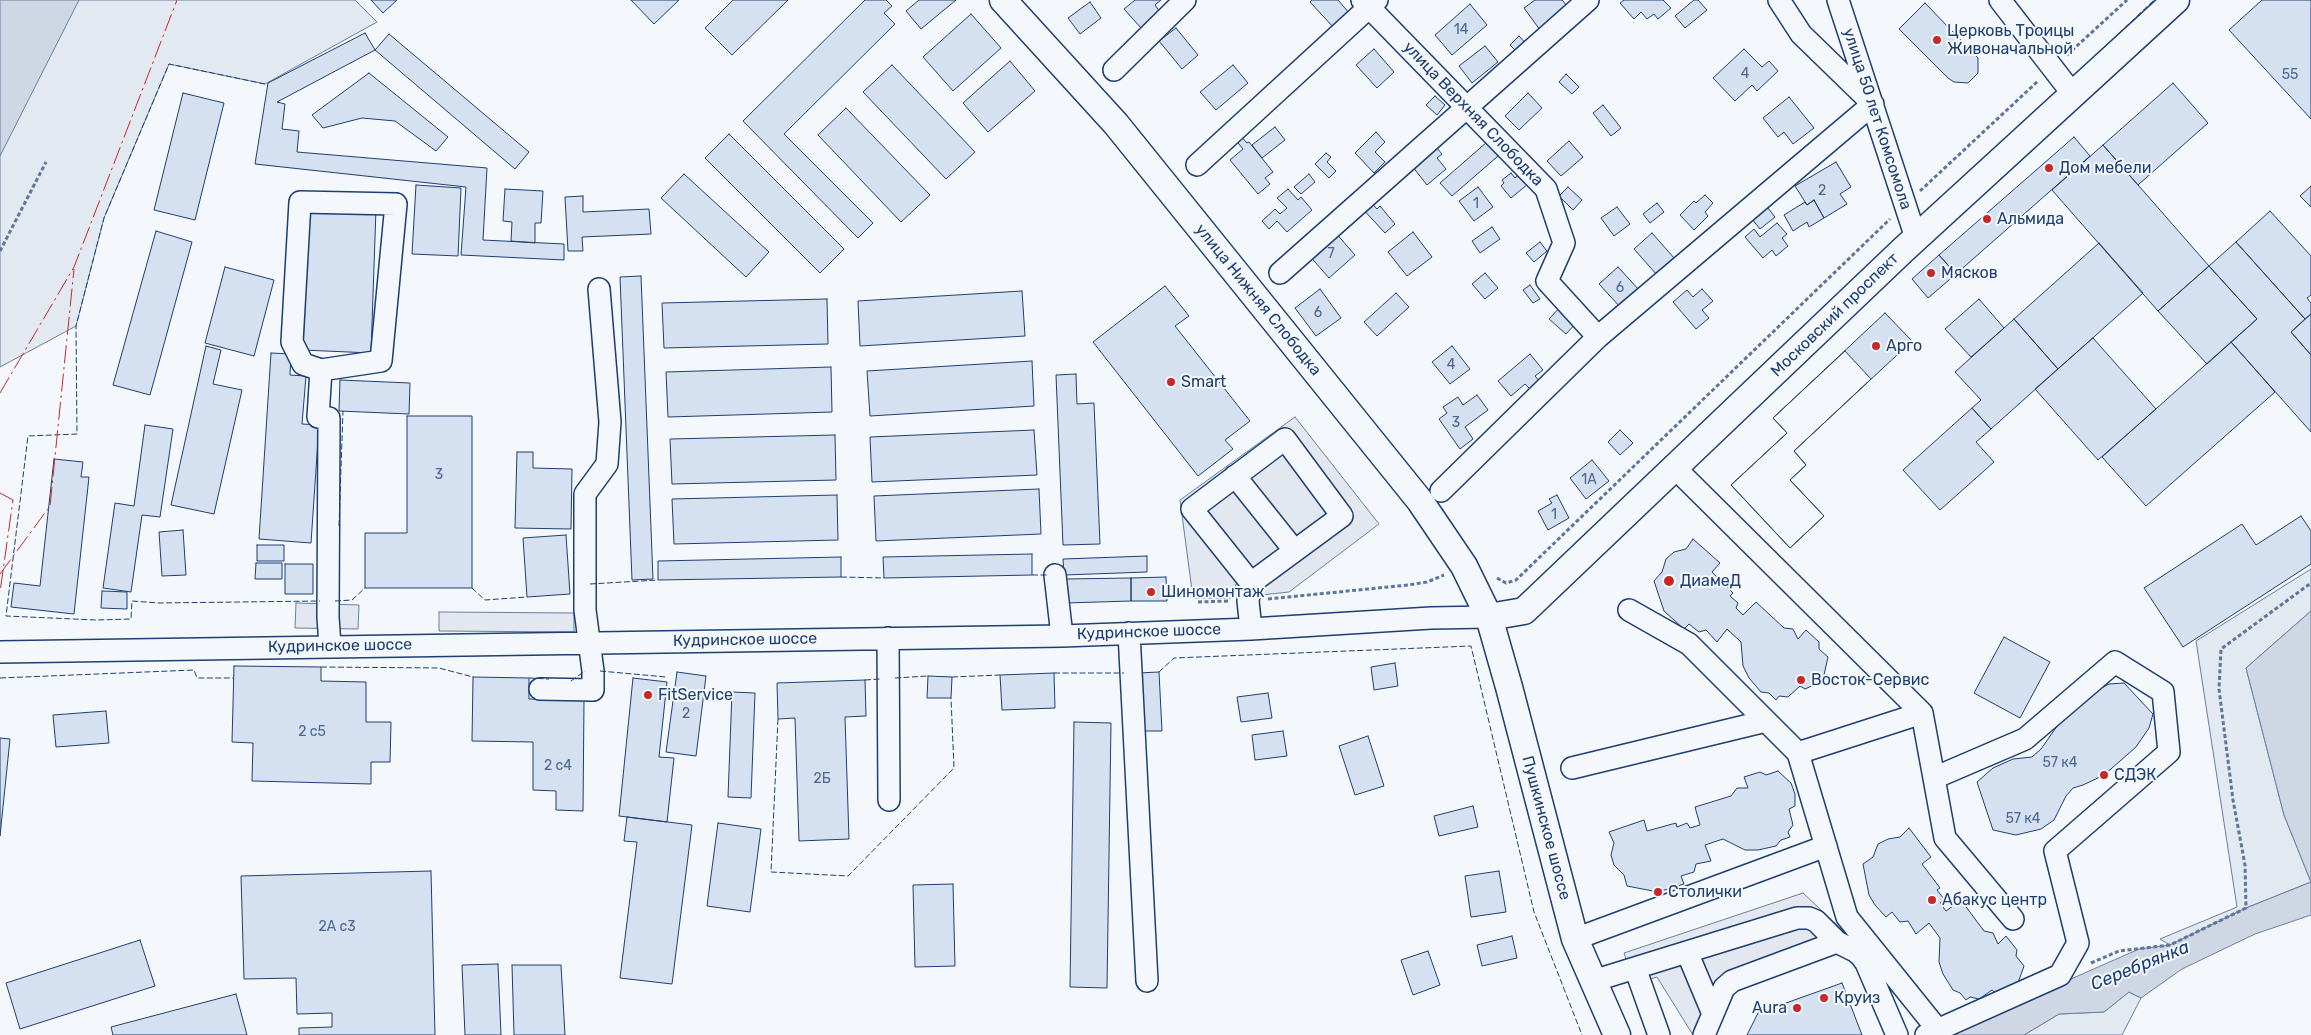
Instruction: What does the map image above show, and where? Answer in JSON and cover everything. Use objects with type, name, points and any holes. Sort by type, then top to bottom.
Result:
[{"type":"main road","name":"улица Нижняя Слободка","points":[[1003,0],[1116,124],[1420,501],[1464,566],[1489,617]]},
{"type":"main road","name":"Московский проспект","points":[[1489,617],[1524,612],[1916,238],[2072,93],[2176,0]]},
{"type":"main road","name":"Пушкинское шоссе","points":[[1489,617],[1575,939],[1617,1035]]},
{"type":"street","points":[[1114,70],[1185,0]]},
{"type":"street","points":[[1280,272],[1469,108],[1588,0]]},
{"type":"street","points":[[1441,491],[1598,337],[1873,104],[1801,34],[1779,0]]},
{"type":"street","name":"улица 50 лет Комсомола","points":[[1838,0],[1916,238]]},
{"type":"street","points":[[2000,0],[2072,93]]},
{"type":"street","points":[[1197,165],[1369,2]]},
{"type":"street","name":"улица Верхняя Слободка","points":[[1369,2],[1546,189],[1564,242],[1547,280],[1598,337]]},
{"type":"street","points":[[300,202],[396,204],[381,361],[321,370],[303,364],[292,342],[300,202]]},
{"type":"street","points":[[540,689],[593,690],[594,671],[588,642],[584,584],[585,494],[607,464],[610,422],[599,289]]},
{"type":"street","points":[[321,370],[318,417],[329,418],[328,617],[330,646]]},
{"type":"street","points":[[1250,592],[1294,550],[1342,516],[1285,439],[1192,509],[1250,592],[1251,629]]},
{"type":"street","points":[[1675,468],[1922,713],[1945,838],[2013,919]]},
{"type":"street","points":[[1236,476],[1294,550]]},
{"type":"street","points":[[1055,575],[1062,636]]},
{"type":"street","points":[[1629,610],[1689,644],[1798,753],[1847,917],[1932,1032],[2060,975],[2078,943],[2055,851],[2169,752],[2163,692],[2115,662],[2025,739],[1934,778]]},
{"type":"street","name":"Кудринское шоссе","points":[[0,652],[1062,636],[1251,629],[1431,618],[1489,617]]},
{"type":"street","points":[[1130,633],[1147,981]]},
{"type":"street","points":[[888,638],[889,800]]},
{"type":"street","points":[[1798,753],[1922,713]]},
{"type":"street","points":[[1572,768],[1766,721]]},
{"type":"street","points":[[1575,939],[1826,846]]},
{"type":"street","points":[[1593,981],[1804,917],[1816,921],[1837,942],[1855,950],[1866,963],[1897,1035]]},
{"type":"street","points":[[1704,1035],[1724,988],[1732,981],[1837,942]]},
{"type":"street","points":[[1687,952],[1713,1014]]},
{"type":"street","points":[[1635,968],[1659,1035]]},
{"type":"path","points":[[1493,573],[1499,581],[1506,583],[1516,580],[1905,205],[2052,67],[2127,0]]},
{"type":"path","points":[[0,251],[46,162]]},
{"type":"path","points":[[1198,602],[1250,592],[1408,585],[1427,582],[1445,574]]},
{"type":"path","points":[[2060,975],[2119,952],[2170,945],[2246,908],[2245,865],[2233,800],[2219,689],[2221,649],[2311,583]]},
{"type":"shaded area","points":[[0,0],[355,0],[377,22],[265,84],[169,64],[104,218],[76,326],[0,367]]},
{"type":"shaded area","points":[[1295,417],[1379,524],[1289,592],[1261,595],[1260,584],[1236,584],[1231,598],[1193,598],[1180,500]]},
{"type":"shaded area","points":[[2311,569],[2311,611],[2246,668],[2284,815],[2311,882],[2246,908],[2170,945],[2160,939],[2237,907],[2196,641]]},
{"type":"shaded area","points":[[296,603],[359,605],[358,629],[295,628]]},
{"type":"shaded area","points":[[439,612],[574,613],[574,632],[439,631]]},
{"type":"shaded area","points":[[1803,893],[1854,941],[1741,982],[1705,1035],[1693,1035],[1657,977],[1634,984],[1624,953]]},
{"type":"shaded area","points":[[2129,992],[2141,998],[2122,1035],[2024,1035],[2059,1014],[2104,1012]]},
{"type":"water","points":[[0,0],[79,0],[0,156]]},
{"type":"water","points":[[2311,611],[2311,882],[2284,815],[2246,668]]},
{"type":"water","name":"Серебрянка","points":[[2311,882],[2311,915],[2255,934],[2182,969],[2141,998],[2129,992],[2104,1012],[2059,1014],[2024,1035],[1944,1035],[2139,949],[2170,945],[2246,908]]},
{"type":"building","points":[[371,0],[397,0],[383,13]]},
{"type":"building","points":[[631,0],[679,0],[654,24]]},
{"type":"building","points":[[733,0],[788,0],[732,55],[705,28]]},
{"type":"building","points":[[865,0],[886,0],[892,6],[884,13],[895,24],[784,134],[873,223],[858,238],[743,121]]},
{"type":"building","points":[[919,0],[956,0],[921,29],[906,11]]},
{"type":"building","points":[[1135,0],[1161,0],[1155,5],[1160,12],[1141,28],[1124,9]]},
{"type":"building","points":[[1312,0],[1338,0],[1350,14],[1334,28],[1310,2]]},
{"type":"building","points":[[1535,0],[1562,0],[1569,8],[1540,30],[1524,8]]},
{"type":"building","points":[[1624,0],[1663,0],[1671,8],[1658,19],[1654,14],[1647,19],[1641,12],[1634,19],[1620,3]]},
{"type":"building","points":[[1694,0],[1698,0],[1707,10],[1685,28],[1675,16]]},
{"type":"building","points":[[2262,0],[2311,0],[2311,119],[2229,30]]},
{"type":"building","points":[[1090,2],[1101,18],[1080,34],[1068,18]]},
{"type":"building","name":"Церковь Троицы Живоначальной","points":[[1925,3],[1978,58],[1978,73],[1968,83],[1954,82],[1948,78],[1899,29]]},
{"type":"building","points":[[1470,4],[1487,25],[1452,55],[1435,35]]},
{"type":"building","points":[[971,14],[1001,48],[953,91],[923,57]]},
{"type":"building","points":[[1176,28],[1198,55],[1182,69],[1159,41]]},
{"type":"building","points":[[365,33],[375,50],[277,102],[285,104],[282,129],[299,131],[297,152],[487,168],[483,240],[564,244],[564,260],[461,255],[466,187],[255,164],[268,83]]},
{"type":"building","points":[[389,34],[529,152],[515,169],[375,50]]},
{"type":"building","points":[[1519,36],[1529,47],[1521,56],[1510,45]]},
{"type":"building","points":[[1485,46],[1498,62],[1472,83],[1459,66]]},
{"type":"building","points":[[1374,49],[1394,72],[1377,88],[1356,65]]},
{"type":"building","points":[[1744,49],[1762,67],[1769,61],[1778,71],[1757,91],[1752,85],[1735,101],[1713,78]]},
{"type":"building","points":[[1010,61],[1035,91],[988,132],[963,103]]},
{"type":"building","points":[[892,65],[975,152],[946,179],[863,92]]},
{"type":"building","points":[[1233,65],[1248,83],[1216,110],[1200,92]]},
{"type":"building","points":[[369,73],[448,137],[436,151],[395,121],[362,118],[323,128],[312,115]]},
{"type":"building","points":[[1566,74],[1579,87],[1572,94],[1559,82]]},
{"type":"building","points":[[2173,83],[2208,123],[2138,185],[2103,145]]},
{"type":"building","points":[[183,93],[224,103],[195,220],[154,210]]},
{"type":"building","points":[[1528,93],[1542,108],[1519,130],[1505,116]]},
{"type":"building","points":[[1435,96],[1445,105],[1437,115],[1426,105]]},
{"type":"building","points":[[1789,97],[1814,128],[1793,144],[1784,132],[1778,137],[1763,118]]},
{"type":"building","points":[[1603,105],[1621,128],[1611,136],[1593,113]]},
{"type":"building","points":[[846,108],[930,195],[901,222],[818,135]]},
{"type":"building","points":[[1275,127],[1285,140],[1262,158],[1252,145]]},
{"type":"building","points":[[1376,132],[1385,142],[1375,152],[1385,162],[1374,173],[1355,153]]},
{"type":"building","points":[[729,134],[844,249],[820,273],[705,158]]},
{"type":"building","points":[[1239,134],[1247,143],[1249,142],[1273,172],[1265,178],[1270,184],[1258,194],[1230,160],[1243,149],[1234,138]]},
{"type":"building","points":[[2074,137],[2090,156],[1956,274],[1939,255]]},
{"type":"building","points":[[1569,141],[1583,157],[1561,176],[1547,161]]},
{"type":"building","points":[[1487,142],[1498,156],[1452,196],[1440,183]]},
{"type":"building","points":[[2103,145],[2209,266],[2158,311],[2052,190]]},
{"type":"building","points":[[1436,147],[1442,154],[1437,158],[1446,169],[1427,185],[1412,166]]},
{"type":"building","points":[[1326,153],[1331,157],[1327,162],[1336,171],[1329,178],[1315,164]]},
{"type":"building","points":[[1836,162],[1851,187],[1840,194],[1847,204],[1824,218],[1814,200],[1807,205],[1795,186]]},
{"type":"building","points":[[1511,173],[1515,178],[1520,174],[1528,184],[1511,198],[1501,186],[1504,183],[1502,180]]},
{"type":"building","points":[[684,174],[769,252],[746,277],[661,198]]},
{"type":"building","points":[[1309,174],[1315,182],[1301,194],[1294,187]]},
{"type":"building","points":[[416,185],[461,188],[458,256],[412,254]]},
{"type":"building","points":[[2311,186],[2311,207],[2300,196]]},
{"type":"building","points":[[1478,187],[1493,207],[1474,221],[1459,201]]},
{"type":"building","points":[[1568,187],[1582,200],[1573,210],[1559,196]]},
{"type":"building","points":[[505,189],[543,191],[541,223],[535,223],[535,243],[511,241],[512,222],[503,221]]},
{"type":"building","points":[[1288,189],[1298,200],[1301,197],[1312,210],[1287,232],[1277,221],[1269,229],[1262,221],[1275,209],[1280,214],[1287,208],[1277,198]]},
{"type":"building","points":[[1705,195],[1713,203],[1705,212],[1708,216],[1694,230],[1680,215],[1694,201],[1696,203]]},
{"type":"building","points":[[583,196],[583,212],[649,209],[651,234],[582,237],[583,251],[568,251],[565,197]]},
{"type":"building","points":[[1368,199],[1377,209],[1380,206],[1395,224],[1385,233],[1360,206]]},
{"type":"building","points":[[1814,200],[1824,218],[1809,227],[1807,222],[1793,231],[1784,215],[1805,202],[1807,205]]},
{"type":"building","points":[[1657,203],[1664,212],[1650,223],[1643,214]]},
{"type":"building","points":[[1764,203],[1775,217],[1760,229],[1748,214]]},
{"type":"building","points":[[308,206],[376,209],[371,353],[303,350]]},
{"type":"building","points":[[1617,207],[1630,224],[1614,236],[1601,218]]},
{"type":"building","points":[[2270,211],[2311,256],[2311,295],[2307,298],[2311,303],[2311,314],[2305,319],[2236,242]]},
{"type":"building","points":[[1777,223],[1787,234],[1782,238],[1788,246],[1776,256],[1772,250],[1763,258],[1745,237],[1754,229],[1760,237]]},
{"type":"building","points":[[1492,227],[1500,239],[1480,253],[1472,241]]},
{"type":"building","points":[[156,231],[192,242],[150,395],[113,385]]},
{"type":"building","points":[[1334,231],[1355,255],[1329,278],[1308,254]]},
{"type":"building","points":[[1413,232],[1432,257],[1407,276],[1388,252]]},
{"type":"building","points":[[1652,233],[1675,259],[1657,275],[1634,249]]},
{"type":"building","points":[[1540,242],[1547,251],[1534,262],[1526,253]]},
{"type":"building","points":[[2236,242],[2305,319],[2291,332],[2311,355],[2311,432],[2231,342],[2257,319],[2209,266]]},
{"type":"building","points":[[2099,243],[2143,293],[2058,369],[2014,319]]},
{"type":"building","points":[[1939,255],[1956,274],[1928,298],[1912,279]]},
{"type":"building","points":[[2209,266],[2257,319],[2207,364],[2158,311]]},
{"type":"building","points":[[225,267],[274,280],[254,356],[205,343]]},
{"type":"building","points":[[1618,267],[1640,291],[1621,308],[1599,284]]},
{"type":"building","points":[[1485,273],[1498,288],[1485,299],[1472,284]]},
{"type":"building","points":[[641,276],[653,579],[632,580],[620,277]]},
{"type":"building","points":[[1530,285],[1540,299],[1533,303],[1523,290]]},
{"type":"building","name":"Smart","points":[[1165,286],[1189,316],[1175,326],[1250,421],[1225,440],[1233,449],[1198,476],[1093,342]]},
{"type":"building","points":[[1320,289],[1341,318],[1316,336],[1295,308]]},
{"type":"building","points":[[1702,289],[1713,301],[1702,310],[1709,318],[1696,329],[1673,302],[1687,290],[1693,297]]},
{"type":"building","points":[[1022,291],[1025,336],[860,346],[858,301]]},
{"type":"building","points":[[1396,293],[1409,307],[1377,336],[1364,322]]},
{"type":"building","points":[[827,299],[828,344],[664,348],[662,303]]},
{"type":"building","points":[[1979,299],[2004,328],[1971,357],[1945,329]]},
{"type":"building","points":[[1562,305],[1578,321],[1566,334],[1549,319]]},
{"type":"building","points":[[1885,313],[1912,341],[1794,451],[1806,465],[1790,480],[1824,516],[1790,548],[1731,485],[1787,433],[1773,418]]},
{"type":"building","points":[[2311,314],[2311,355],[2291,332]]},
{"type":"building","points":[[2014,319],[2058,369],[1991,429],[1972,408],[1981,400],[1955,372]]},
{"type":"building","points":[[2093,338],[2156,409],[2098,460],[2035,389]]},
{"type":"building","points":[[2231,342],[2275,392],[2146,506],[2102,457]]},
{"type":"building","points":[[206,346],[221,350],[213,384],[242,390],[214,514],[171,505]]},
{"type":"building","points":[[1452,346],[1470,369],[1450,384],[1432,362]]},
{"type":"building","points":[[1845,351],[1871,379],[1794,451],[1806,465],[1790,480],[1824,516],[1790,548],[1731,485],[1787,433],[1773,418]]},
{"type":"building","points":[[271,353],[291,354],[290,375],[306,376],[302,424],[319,425],[311,543],[259,539]]},
{"type":"building","points":[[1530,354],[1543,370],[1535,376],[1542,384],[1533,392],[1525,384],[1511,396],[1498,381]]},
{"type":"building","points":[[1032,361],[1034,406],[870,416],[867,371]]},
{"type":"building","points":[[831,367],[832,412],[668,417],[666,372]]},
{"type":"building","points":[[1076,374],[1077,404],[1094,403],[1100,544],[1063,545],[1056,375]]},
{"type":"building","points":[[340,380],[410,383],[409,414],[339,411]]},
{"type":"building","points":[[1477,395],[1488,410],[1465,427],[1473,439],[1460,449],[1439,419],[1447,413],[1443,407],[1458,397],[1463,405]]},
{"type":"building","points":[[1972,408],[1991,429],[1976,442],[1994,462],[1940,510],[1903,470]]},
{"type":"building","points":[[407,416],[472,416],[472,588],[365,588],[365,533],[407,533]]},
{"type":"building","points":[[145,425],[173,429],[160,517],[142,515],[131,592],[103,588],[115,503],[134,506]]},
{"type":"building","points":[[1034,430],[1037,475],[872,482],[870,437]]},
{"type":"building","points":[[1620,430],[1633,443],[1620,455],[1608,442]]},
{"type":"building","points":[[835,435],[836,480],[672,484],[670,439]]},
{"type":"building","points":[[517,452],[533,452],[533,468],[572,469],[571,529],[515,528]]},
{"type":"building","points":[[54,459],[83,462],[81,477],[89,477],[74,614],[11,607],[14,583],[40,586]]},
{"type":"building","points":[[1592,460],[1609,481],[1586,499],[1570,478]]},
{"type":"building","points":[[1039,489],[1041,534],[876,541],[874,496]]},
{"type":"building","points":[[837,495],[838,540],[674,544],[672,499]]},
{"type":"building","points":[[1557,495],[1569,518],[1548,530],[1538,511],[1552,503],[1549,499]]},
{"type":"building","points":[[2301,516],[2311,531],[2311,564],[2183,647],[2144,588],[2242,524],[2256,545]]},
{"type":"building","points":[[183,530],[186,575],[162,576],[159,532]]},
{"type":"building","points":[[566,535],[570,594],[527,597],[523,538]]},
{"type":"building","points":[[1693,539],[1720,563],[1712,572],[1733,593],[1730,596],[1738,603],[1736,608],[1743,615],[1756,602],[1784,628],[1793,629],[1798,639],[1806,630],[1819,642],[1819,649],[1828,657],[1824,675],[1816,684],[1805,689],[1800,686],[1788,697],[1779,696],[1776,700],[1769,693],[1761,692],[1749,678],[1743,666],[1741,642],[1727,629],[1717,642],[1706,630],[1699,632],[1689,624],[1684,629],[1664,611],[1654,581],[1662,572],[1666,559],[1674,552],[1686,549]]},
{"type":"building","points":[[257,545],[284,545],[284,561],[257,561]]},
{"type":"building","points":[[1032,554],[1032,575],[884,578],[883,557]]},
{"type":"building","points":[[1147,556],[1147,572],[1064,575],[1063,559]]},
{"type":"building","points":[[841,557],[841,577],[658,580],[658,561]]},
{"type":"building","points":[[256,563],[282,563],[282,579],[255,579]]},
{"type":"building","points":[[285,564],[313,564],[313,594],[285,594]]},
{"type":"building","points":[[1166,577],[1167,601],[1131,601],[1131,578]]},
{"type":"building","points":[[1131,578],[1131,601],[1065,603],[1064,579]]},
{"type":"building","points":[[102,591],[127,592],[127,609],[101,608]]},
{"type":"building","points":[[2004,637],[2050,662],[2020,718],[1974,693]]},
{"type":"building","points":[[1395,663],[1398,686],[1374,690],[1371,667]]},
{"type":"building","points":[[234,666],[321,667],[321,681],[366,682],[366,722],[391,722],[390,762],[371,762],[371,784],[252,781],[253,743],[232,742]]},
{"type":"building","points":[[677,672],[706,676],[696,756],[666,752]]},
{"type":"building","points":[[1159,672],[1162,731],[1140,731],[1138,673]]},
{"type":"building","points":[[1054,673],[1055,708],[1002,710],[1000,675]]},
{"type":"building","points":[[928,676],[952,677],[951,698],[927,698]]},
{"type":"building","points":[[473,677],[529,678],[529,699],[584,700],[583,811],[556,810],[556,791],[533,790],[533,742],[472,741]]},
{"type":"building","points":[[633,678],[667,682],[659,757],[674,758],[667,822],[619,816]]},
{"type":"building","points":[[865,680],[866,716],[845,717],[849,839],[799,841],[795,718],[778,719],[777,683]]},
{"type":"building","points":[[2124,683],[2153,714],[2149,728],[2136,747],[2104,775],[2073,788],[2066,796],[2054,820],[2041,829],[2016,835],[1993,830],[1977,782],[1993,768],[2013,759],[2032,757],[2041,749],[2060,722],[2092,693],[2109,684]]},
{"type":"building","points":[[732,692],[755,693],[751,798],[728,797]]},
{"type":"building","points":[[1268,693],[1272,718],[1241,722],[1237,697]]},
{"type":"building","points":[[106,711],[109,743],[56,747],[53,715]]},
{"type":"building","points":[[1074,722],[1111,723],[1107,988],[1070,987]]},
{"type":"building","points":[[1283,731],[1287,756],[1255,760],[1252,735]]},
{"type":"building","points":[[1368,736],[1384,786],[1355,795],[1339,746]]},
{"type":"building","points":[[0,738],[10,739],[0,836]]},
{"type":"building","points":[[1778,771],[1791,783],[1795,794],[1795,806],[1789,809],[1793,825],[1788,832],[1790,837],[1781,840],[1776,846],[1758,850],[1745,850],[1723,839],[1705,845],[1711,861],[1696,864],[1694,872],[1681,876],[1684,884],[1658,892],[1627,886],[1624,875],[1614,865],[1611,855],[1614,843],[1609,832],[1644,820],[1647,831],[1676,823],[1677,827],[1687,823],[1690,828],[1700,825],[1695,807],[1731,796],[1737,788],[1748,788],[1744,777],[1760,772],[1766,775]]},
{"type":"building","points":[[1473,806],[1478,827],[1439,836],[1434,816]]},
{"type":"building","points":[[627,817],[692,825],[672,984],[620,978],[637,842],[624,841]]},
{"type":"building","points":[[718,823],[761,829],[750,912],[707,906]]},
{"type":"building","points":[[1909,828],[1931,857],[1922,864],[1940,888],[1937,890],[1944,899],[1940,903],[1946,911],[1961,900],[1984,931],[1993,933],[1998,944],[2006,936],[2017,950],[2016,956],[2024,966],[2018,983],[1997,994],[1992,990],[1979,999],[1970,997],[1966,1000],[1960,993],[1953,990],[1943,974],[1939,962],[1940,938],[1929,923],[1916,934],[1908,921],[1900,922],[1892,912],[1886,917],[1875,905],[1869,895],[1863,864],[1873,857],[1878,844],[1888,839],[1900,837]]},
{"type":"building","points":[[431,871],[435,1035],[299,1035],[299,1028],[332,1027],[332,1013],[297,1014],[296,978],[244,979],[241,876]]},
{"type":"building","points":[[1499,871],[1506,912],[1471,917],[1465,876]]},
{"type":"building","points":[[953,884],[955,966],[915,967],[913,885]]},
{"type":"building","points":[[1512,936],[1517,958],[1482,966],[1477,945]]},
{"type":"building","points":[[140,940],[155,986],[20,1029],[6,983]]},
{"type":"building","points":[[1428,951],[1440,985],[1413,995],[1401,960]]},
{"type":"building","points":[[498,964],[501,1035],[465,1035],[462,965]]},
{"type":"building","points":[[512,965],[561,965],[565,1035],[514,1035]]},
{"type":"building","name":"Круиз","points":[[1842,983],[1862,1035],[1747,1035],[1758,1013]]},
{"type":"building","points":[[236,994],[247,1035],[113,1035],[111,1027]]},
{"type":"fence","points":[[2112,40],[2154,0]]},
{"type":"fence","points":[[265,84],[169,64],[104,218],[76,326],[77,434],[28,436],[6,616],[96,620],[131,619],[132,601],[159,603],[320,601]]},
{"type":"fence","points":[[339,526],[343,411]]},
{"type":"fence","points":[[1032,575],[1047,575]]},
{"type":"fence","points":[[841,577],[884,578]]},
{"type":"fence","points":[[590,584],[658,580]]},
{"type":"fence","points":[[335,601],[352,600],[365,588]]},
{"type":"fence","points":[[472,588],[485,600],[527,597]]},
{"type":"fence","points":[[1159,672],[1174,658],[1471,646],[1534,912],[1582,1035]]},
{"type":"fence","points":[[321,667],[439,668],[473,677]]},
{"type":"fence","points":[[0,678],[194,670],[197,678],[233,678]]},
{"type":"fence","points":[[571,681],[585,671]]},
{"type":"fence","points":[[600,671],[666,677]]},
{"type":"fence","points":[[1054,673],[1124,673]]},
{"type":"fence","points":[[952,677],[1000,675]]},
{"type":"fence","points":[[895,678],[928,676]]},
{"type":"fence","points":[[529,678],[549,679]]},
{"type":"fence","points":[[865,680],[880,679]]},
{"type":"fence","points":[[778,719],[771,872],[848,876],[954,768],[951,698]]},
{"type":"power","points":[[0,393],[74,267],[177,0]]},
{"type":"power","points":[[0,574],[50,506],[74,269]]},
{"type":"power","points":[[0,493],[13,500],[0,592]]},
{"type":"place","name":"Церковь Троицы Живоначальной","points":[[1937,40]]},
{"type":"place","name":"Дом мебели","points":[[2049,168]]},
{"type":"place","name":"Альмида","points":[[1987,219]]},
{"type":"place","name":"Мясков","points":[[1931,273]]},
{"type":"place","name":"Арго","points":[[1876,346]]},
{"type":"place","name":"Smart","points":[[1171,382]]},
{"type":"place","name":"ДиамеД","points":[[1669,581]]},
{"type":"place","name":"Шиномонтаж","points":[[1151,592]]},
{"type":"place","name":"Восток-Сервис","points":[[1801,680]]},
{"type":"place","name":"FitService","points":[[648,695]]},
{"type":"place","name":"СДЭК","points":[[2104,775]]},
{"type":"place","name":"Столички","points":[[1658,892]]},
{"type":"place","name":"Абакус центр","points":[[1932,900]]},
{"type":"place","name":"Круиз","points":[[1824,998]]},
{"type":"place","name":"Aura","points":[[1797,1008]]}]
